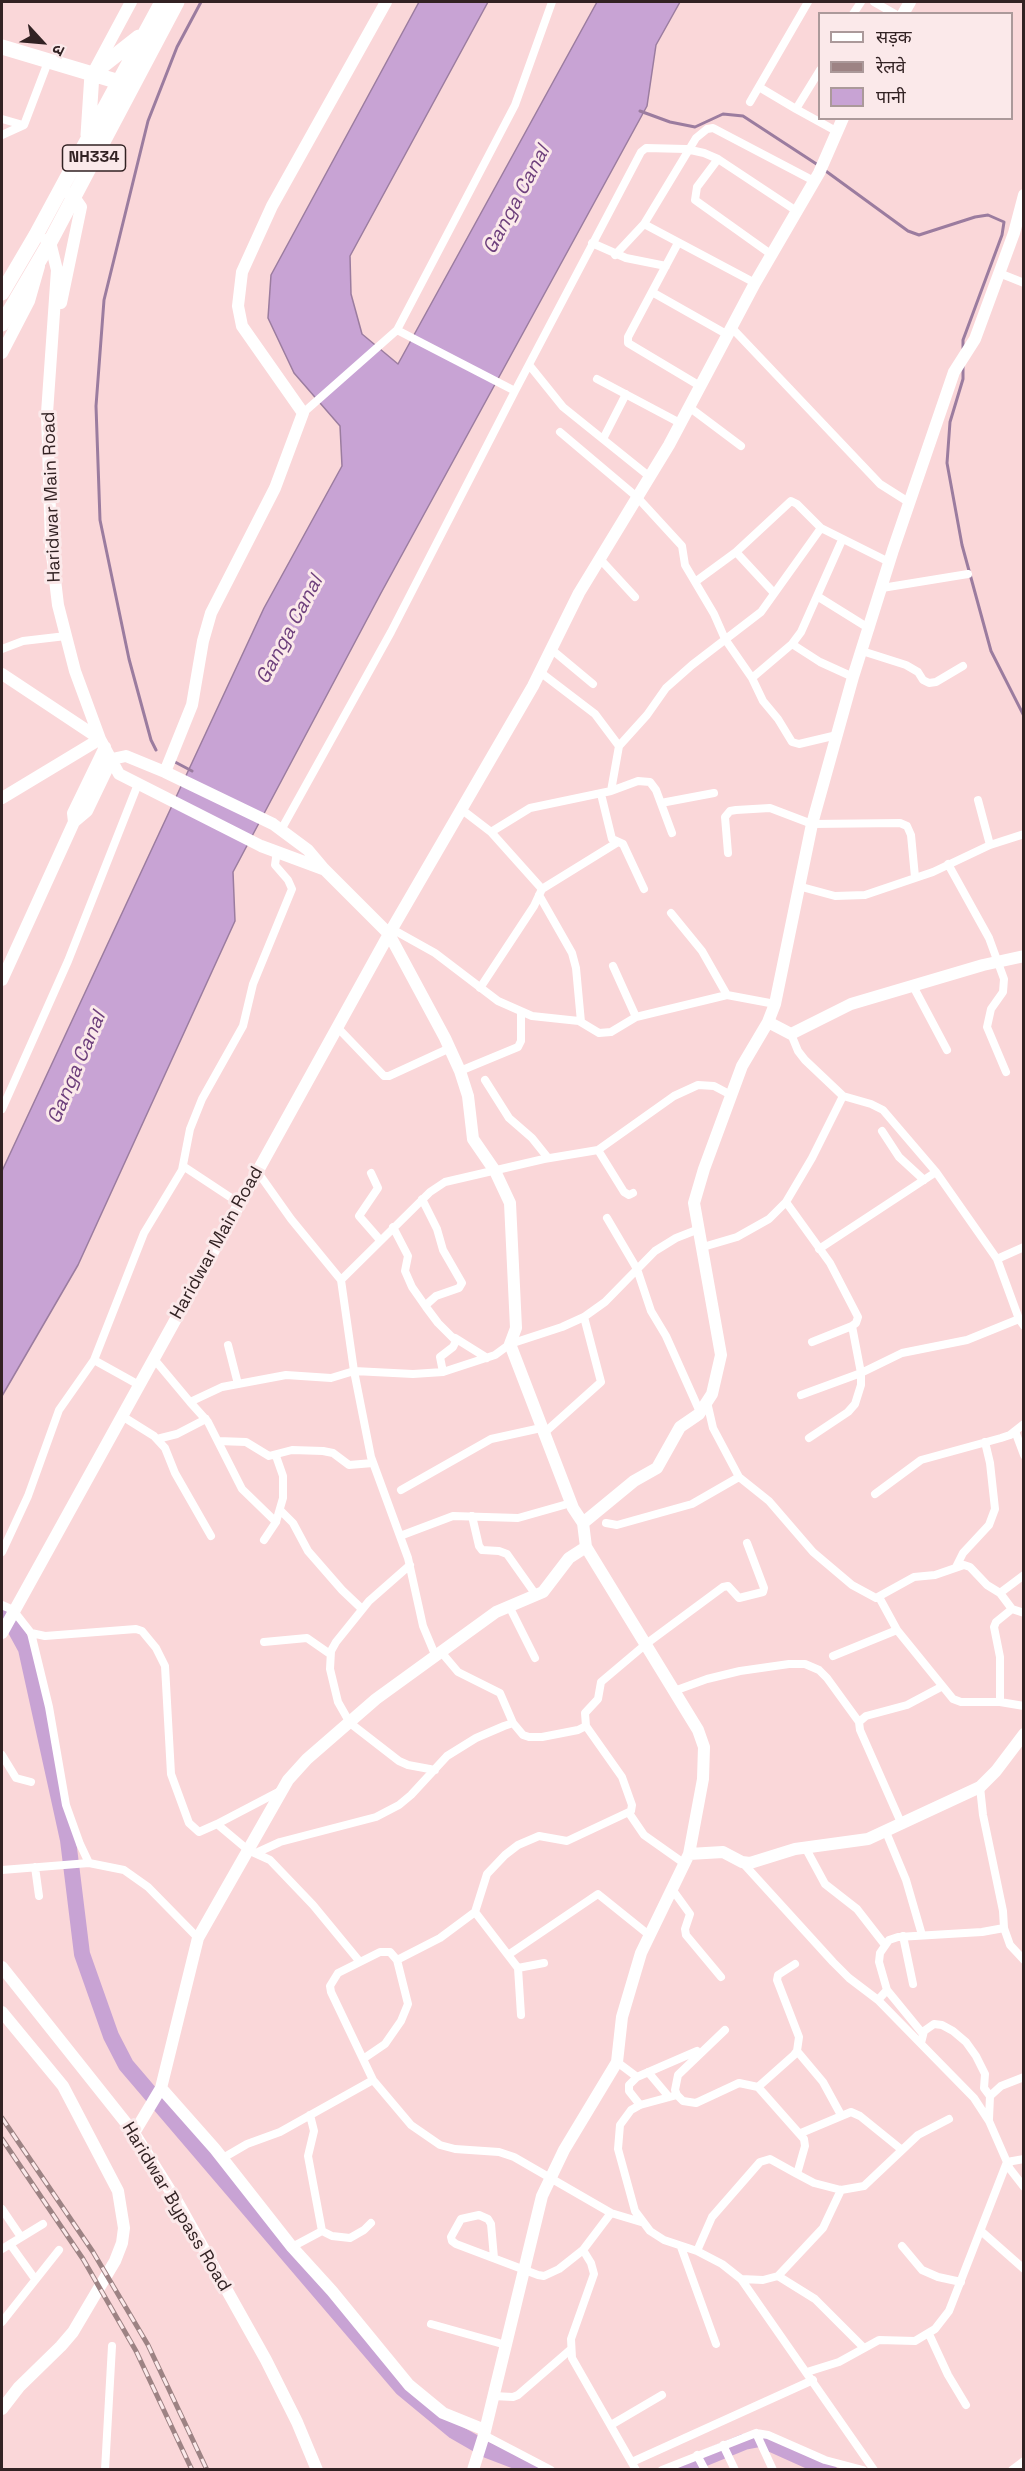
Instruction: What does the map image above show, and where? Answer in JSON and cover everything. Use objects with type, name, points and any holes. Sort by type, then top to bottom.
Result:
[{"type":"highway","name":"NH334","points":[[2,293],[7,271],[43,239],[125,83],[146,32],[162,2]]},
{"type":"highway","name":"NH334","points":[[67,193],[87,141],[177,2]]},
{"type":"highway","points":[[87,141],[92,74],[146,32]]},
{"type":"highway","points":[[2,47],[125,83]]},
{"type":"highway","name":"NH334","points":[[5,319],[41,259],[43,239]]},
{"type":"street","points":[[92,74],[131,2]]},
{"type":"street","points":[[307,409],[242,326],[238,306],[242,272],[272,206],[386,2]]},
{"type":"street","points":[[168,773],[192,705],[203,640],[211,613],[275,488],[307,409],[398,330],[515,105],[552,2]]},
{"type":"street","points":[[750,102],[808,2]]},
{"type":"street","points":[[874,2],[892,12]]},
{"type":"street","points":[[2,135],[24,125],[48,62]]},
{"type":"street","points":[[796,109],[818,72]]},
{"type":"street","points":[[759,87],[836,131]]},
{"type":"street","points":[[2,118],[24,125]]},
{"type":"street","points":[[391,931],[540,672],[579,592],[681,423],[755,283],[798,212],[825,161],[842,120]]},
{"type":"street","points":[[615,255],[644,224],[701,132],[713,128],[816,177]]},
{"type":"street","points":[[277,827],[391,632],[641,152],[651,147],[688,150],[718,159],[798,212]]},
{"type":"street","points":[[718,159],[697,187],[695,200],[772,255]]},
{"type":"street","name":"Haridwar Main Road","points":[[54,333],[81,207],[67,193]]},
{"type":"street","points":[[583,1523],[634,1481],[657,1468],[680,1427],[704,1407],[712,1394],[721,1355],[694,1203],[704,1169],[742,1066],[768,1023],[775,1004],[812,824],[853,677],[954,372],[975,339],[1020,224],[1023,195]]},
{"type":"street","points":[[644,224],[755,283]]},
{"type":"street","name":"Haridwar Main Road","points":[[43,239],[57,270],[47,413],[51,546],[58,605],[75,671],[103,743],[119,774],[261,846],[324,869]]},
{"type":"street","points":[[592,243],[615,255],[666,266]]},
{"type":"street","points":[[678,243],[628,337],[628,344],[700,387]]},
{"type":"street","points":[[2,353],[29,301],[41,259]]},
{"type":"street","points":[[999,273],[1023,283]]},
{"type":"street","points":[[652,292],[730,331],[880,484],[910,503]]},
{"type":"street","points":[[398,330],[515,391]]},
{"type":"street","points":[[530,366],[563,407],[650,477]]},
{"type":"street","points":[[597,379],[681,423]]},
{"type":"street","points":[[603,439],[626,394]]},
{"type":"street","points":[[689,407],[741,446]]},
{"type":"street","points":[[560,432],[637,497],[682,546],[683,561],[725,639],[752,678],[763,701],[778,719],[792,742],[800,744],[837,735]]},
{"type":"street","points":[[695,582],[735,552],[791,501],[821,528],[890,562]]},
{"type":"street","points":[[611,791],[619,746],[647,715],[666,688],[725,639],[756,618],[821,528]]},
{"type":"street","points":[[752,678],[792,644],[801,632],[842,540]]},
{"type":"street","points":[[735,552],[774,593]]},
{"type":"street","points":[[600,559],[635,597]]},
{"type":"street","points":[[882,588],[968,574]]},
{"type":"street","points":[[817,596],[870,629]]},
{"type":"street","points":[[2,649],[23,640],[66,636]]},
{"type":"street","points":[[792,644],[820,662],[853,677]]},
{"type":"street","points":[[551,649],[593,684]]},
{"type":"street","points":[[862,651],[906,665],[918,672],[923,680],[929,683],[936,682],[963,666]]},
{"type":"street","points":[[540,672],[595,714],[619,746]]},
{"type":"street","points":[[2,674],[103,743]]},
{"type":"street","points":[[2,798],[103,743]]},
{"type":"street","points":[[74,822],[73,813],[103,743]]},
{"type":"street","name":"Haridwar Main Road","points":[[2,1630],[8,1610],[122,1416],[391,931],[324,869],[308,850],[277,827],[168,773],[126,756],[112,759]]},
{"type":"street","points":[[2,980],[74,822],[87,811],[112,759]]},
{"type":"street","points":[[491,832],[530,808],[602,794],[638,781],[646,781],[653,784],[672,833]]},
{"type":"street","points":[[2,1109],[68,961],[138,784]]},
{"type":"street","points":[[661,803],[714,793]]},
{"type":"street","points":[[602,794],[612,839],[623,844],[644,889]]},
{"type":"street","points":[[978,800],[990,845]]},
{"type":"street","points":[[728,853],[725,817],[730,811],[754,807],[770,808],[812,824],[905,824],[911,835],[915,877]]},
{"type":"street","points":[[461,809],[491,832],[541,892],[573,953],[581,1022]]},
{"type":"street","points":[[798,886],[835,896],[854,897],[879,891],[933,872],[990,845],[1023,834]]},
{"type":"street","points":[[480,988],[541,892],[618,842]]},
{"type":"street","points":[[2,1552],[28,1496],[59,1410],[94,1360],[144,1233],[176,1184],[183,1166],[194,1118],[243,1026],[253,984],[288,900],[291,885],[275,865],[277,851]]},
{"type":"street","points":[[948,864],[985,930],[1004,979],[1003,992],[991,1009],[987,1027],[1006,1072]]},
{"type":"street","points":[[671,913],[702,951],[727,995]]},
{"type":"street","points":[[391,931],[435,952],[480,988],[521,1011],[547,1019],[581,1022],[592,1031],[606,1033],[636,1017],[727,995],[775,1004]]},
{"type":"street","points":[[391,931],[460,1071],[468,1096],[473,1139],[495,1171],[510,1203],[516,1328],[510,1344],[571,1503],[583,1523],[586,1547],[698,1730],[704,1747],[704,1779],[687,1859],[650,1935],[628,1994],[617,2062],[550,2177],[537,2212],[483,2439],[473,2469]]},
{"type":"street","points":[[791,1034],[851,1004],[1023,956]]},
{"type":"street","points":[[613,966],[636,1017]]},
{"type":"street","points":[[913,986],[947,1050]]},
{"type":"street","points":[[460,1071],[518,1047],[521,1011]]},
{"type":"street","points":[[768,1023],[791,1034],[798,1051],[805,1060],[843,1096],[872,1104],[883,1110],[936,1172],[997,1259],[1021,1323],[967,1341],[902,1353],[861,1373],[801,1395]]},
{"type":"street","points":[[337,1027],[384,1076],[389,1076],[450,1048]]},
{"type":"street","points":[[485,1080],[509,1118],[532,1138],[548,1158]]},
{"type":"street","points":[[341,1280],[422,1199],[445,1182],[548,1158],[598,1150],[649,1113],[688,1089],[706,1084],[731,1095]]},
{"type":"street","points":[[703,1246],[737,1237],[769,1219],[786,1202],[812,1158],[843,1096]]},
{"type":"street","points":[[882,1131],[898,1157],[924,1180]]},
{"type":"street","points":[[598,1150],[624,1192],[629,1195],[633,1193]]},
{"type":"street","points":[[183,1166],[239,1203]]},
{"type":"street","points":[[257,1171],[341,1280],[354,1371],[373,1463],[410,1565],[423,1626],[439,1655],[458,1672],[501,1693],[513,1723],[524,1735],[542,1737],[578,1730],[585,1726]]},
{"type":"street","points":[[819,1249],[936,1172]]},
{"type":"street","points":[[371,1173],[378,1188],[359,1216],[380,1240]]},
{"type":"street","points":[[422,1199],[437,1229],[443,1251],[462,1283],[459,1288],[430,1299],[426,1307]]},
{"type":"street","points":[[786,1202],[830,1263],[858,1317],[852,1326],[812,1342]]},
{"type":"street","points":[[607,1218],[637,1269],[651,1311],[704,1407],[739,1477],[769,1501],[796,1534],[840,1577],[868,1595],[879,1597],[889,1589],[915,1576],[935,1575],[968,1565],[987,1585],[1000,1593],[1012,1610],[1023,1613]]},
{"type":"street","points":[[393,1227],[408,1256],[405,1271],[412,1287],[426,1307],[438,1323],[455,1338],[487,1358]]},
{"type":"street","points":[[190,1402],[222,1387],[294,1374],[331,1378],[354,1371],[413,1374],[443,1372],[487,1358],[510,1344],[562,1327],[584,1317],[605,1302],[655,1251],[676,1238],[699,1229]]},
{"type":"street","points":[[997,1259],[1023,1247]]},
{"type":"street","points":[[402,1490],[491,1439],[542,1431],[601,1382],[584,1317]]},
{"type":"street","points":[[809,1438],[852,1408],[861,1384],[861,1373],[852,1326]]},
{"type":"street","points":[[443,1372],[440,1357],[455,1345],[455,1338]]},
{"type":"street","points":[[228,1345],[238,1384]]},
{"type":"street","points":[[154,1359],[206,1419],[242,1489],[276,1522]]},
{"type":"street","points":[[94,1360],[139,1385]]},
{"type":"street","points":[[122,1416],[157,1439],[165,1448],[175,1473],[211,1536]]},
{"type":"street","points":[[157,1439],[183,1431],[206,1419]]},
{"type":"street","points":[[875,1494],[921,1460],[985,1442],[1015,1431],[1023,1424]]},
{"type":"street","points":[[1015,1431],[1023,1455]]},
{"type":"street","points":[[218,1441],[246,1442],[265,1455],[276,1456],[292,1450],[323,1451],[333,1453],[349,1465],[373,1463]]},
{"type":"street","points":[[956,1567],[963,1553],[988,1526],[995,1509],[990,1463],[985,1442]]},
{"type":"street","points":[[264,1540],[281,1511],[284,1490],[283,1476],[276,1456]]},
{"type":"street","points":[[606,1522],[617,1526],[692,1504],[739,1477]]},
{"type":"street","points":[[400,1536],[447,1517],[518,1518],[571,1503]]},
{"type":"street","points":[[281,1511],[293,1523],[308,1551],[362,1609]]},
{"type":"street","points":[[472,1516],[482,1550],[507,1554],[536,1595]]},
{"type":"street","points":[[397,1960],[440,1938],[475,1912],[487,1874],[518,1845],[539,1836],[567,1841],[628,1813],[632,1805],[622,1777],[585,1726],[584,1717],[589,1707],[598,1699],[601,1682],[646,1644],[723,1587],[728,1586],[739,1598],[763,1592],[764,1588],[747,1543]]},
{"type":"street","points":[[134,2133],[161,2088],[198,1938],[252,1852],[282,1790],[308,1759],[376,1699],[496,1612],[543,1592],[569,1558],[586,1547]]},
{"type":"street","points":[[410,1565],[382,1587],[336,1642],[330,1654],[330,1669],[338,1702],[350,1723],[399,1761],[435,1770]]},
{"type":"street","points":[[1000,1593],[1023,1575]]},
{"type":"street","points":[[879,1597],[897,1630],[953,1699],[961,1702],[1000,1702],[1023,1706]]},
{"type":"street","points":[[509,1606],[535,1658]]},
{"type":"street","points":[[8,1610],[31,1633],[49,1707],[66,1805],[89,1863]]},
{"type":"street","points":[[1000,1702],[1000,1657],[994,1628],[996,1622],[1012,1610]]},
{"type":"street","points":[[31,1633],[45,1636],[136,1629],[142,1631],[156,1648],[165,1666],[171,1774],[179,1800],[196,1831],[202,1832],[282,1790]]},
{"type":"street","points":[[833,1656],[897,1630]]},
{"type":"street","points":[[264,1642],[307,1638],[330,1654]]},
{"type":"street","points":[[674,1690],[740,1671],[789,1664],[805,1664],[819,1670],[859,1722],[860,1730],[902,1825]]},
{"type":"street","points":[[859,1722],[866,1716],[908,1705],[941,1687]]},
{"type":"street","points":[[252,1852],[280,1842],[376,1817],[399,1805],[411,1795],[447,1756],[477,1738],[513,1723]]},
{"type":"street","points":[[742,1862],[750,1863],[805,1847],[856,1842],[902,1825],[980,1786],[996,1771],[1022,1737]]},
{"type":"street","points":[[2,1755],[16,1778],[31,1782]]},
{"type":"street","points":[[980,1786],[983,1815],[1003,1911],[1004,1928],[1010,1945],[1023,1960]]},
{"type":"street","points":[[628,1813],[644,1835],[687,1859],[723,1852],[742,1862],[841,1970],[922,2038]]},
{"type":"street","points":[[217,1824],[252,1852],[270,1860],[313,1905],[360,1962]]},
{"type":"street","points":[[886,1832],[906,1880],[922,1935]]},
{"type":"street","points":[[805,1847],[825,1884],[857,1909],[885,1945]]},
{"type":"street","points":[[2,1870],[89,1863],[112,1866],[137,1877],[198,1938]]},
{"type":"street","points":[[35,1867],[39,1896]]},
{"type":"street","points":[[672,1888],[690,1914],[685,1929],[686,1935],[721,1977]]},
{"type":"street","points":[[508,1955],[598,1894],[650,1935]]},
{"type":"street","points":[[475,1912],[518,1968],[521,2015]]},
{"type":"street","points":[[1004,1928],[982,1932],[903,1936],[889,1940],[880,1953],[879,1962],[887,1990],[922,2038],[974,2098],[989,2121],[1007,2162],[1023,2187]]},
{"type":"street","points":[[903,1936],[913,1984]]},
{"type":"street","points":[[363,2059],[385,2044],[401,2021],[408,2004],[397,1960],[387,1951],[380,1952],[338,1972],[330,1986],[331,1992],[373,2080],[411,2126],[431,2140],[455,2149],[499,2152],[514,2157],[611,2213],[641,2222],[664,2240],[697,2251],[722,2264],[741,2279],[874,2469]]},
{"type":"street","points":[[518,1968],[544,1963]]},
{"type":"street","points":[[758,2086],[797,2051],[799,2037],[777,1980],[778,1975],[795,1964]]},
{"type":"street","name":"Haridwar Bypass Road","points":[[2,1967],[134,2133],[178,2203],[266,2360],[305,2439],[317,2469]]},
{"type":"street","points":[[878,2000],[887,1990]]},
{"type":"street","points":[[2,2012],[63,2086],[118,2191],[124,2228],[122,2243],[115,2261],[73,2332],[19,2387],[2,2409]]},
{"type":"street","points":[[922,2038],[930,2025],[938,2024],[953,2031],[966,2042],[984,2070],[984,2088],[990,2096],[989,2121]]},
{"type":"street","points":[[640,2105],[628,2088],[637,2077],[685,2060],[705,2048],[725,2030]]},
{"type":"street","points":[[797,2051],[824,2082],[841,2115]]},
{"type":"street","points":[[673,2096],[675,2082],[685,2060]]},
{"type":"street","points":[[617,2062],[637,2077]]},
{"type":"street","points":[[648,2072],[673,2096],[683,2101],[696,2103],[739,2083],[758,2086],[801,2133],[805,2146],[797,2174]]},
{"type":"street","points":[[990,2096],[1001,2086],[1023,2077]]},
{"type":"street","points":[[223,2158],[248,2144],[280,2132],[373,2080]]},
{"type":"street","points":[[161,2088],[223,2158],[292,2247],[332,2291],[410,2385],[442,2413],[483,2439],[541,2468],[551,2469]]},
{"type":"street","points":[[641,2222],[628,2189],[618,2138],[625,2117],[640,2105],[673,2096]]},
{"type":"street","points":[[801,2133],[851,2112],[860,2116],[902,2150]]},
{"type":"street","points":[[310,2115],[314,2131],[308,2156],[322,2231]]},
{"type":"street","points":[[697,2251],[712,2217],[760,2162],[770,2159],[814,2183],[841,2190],[864,2186],[918,2135],[949,2119]]},
{"type":"street","points":[[1007,2162],[1023,2159]]},
{"type":"street","points":[[583,2250],[591,2263],[594,2274],[574,2328],[570,2350],[572,2358],[634,2466],[879,2340],[915,2341],[929,2334],[943,2322],[961,2282],[1007,2162]]},
{"type":"street","points":[[741,2279],[763,2280],[778,2276],[823,2228],[841,2190]]},
{"type":"street","points":[[2,2209],[21,2237]]},
{"type":"street","points":[[494,2258],[491,2224],[488,2219],[479,2215],[461,2218],[454,2230],[452,2241],[494,2258],[524,2270],[544,2276],[551,2274],[583,2250],[611,2213]]},
{"type":"street","points":[[322,2231],[332,2236],[350,2238],[371,2223]]},
{"type":"street","points":[[2,2249],[44,2224]]},
{"type":"street","points":[[292,2247],[322,2231]]},
{"type":"street","points":[[981,2231],[1023,2269]]},
{"type":"street","points":[[10,2244],[35,2279]]},
{"type":"street","points":[[902,2246],[922,2270],[961,2282]]},
{"type":"street","points":[[681,2247],[717,2344]]},
{"type":"street","points":[[2,2322],[59,2250]]},
{"type":"street","points":[[778,2276],[815,2299],[864,2348]]},
{"type":"street","points":[[431,2324],[506,2345]]},
{"type":"street","points":[[929,2334],[948,2375],[966,2405]]},
{"type":"street","points":[[105,2469],[112,2346]]},
{"type":"street","points":[[493,2396],[519,2395],[570,2350]]},
{"type":"street","points":[[611,2425],[662,2395]]},
{"type":"street","points":[[756,2433],[773,2469]]},
{"type":"street","points":[[667,2468],[756,2433],[825,2460],[863,2469]]},
{"type":"street","points":[[723,2445],[735,2469]]},
{"type":"street","points":[[698,2455],[705,2469]]},
{"type":"street","points":[[1012,2469],[1023,2461]]},
{"type":"water","name":"Ganga Canal","points":[[419,2],[488,2],[350,256],[351,294],[362,334],[398,364],[597,2],[680,2],[656,45],[647,106],[381,593],[233,872],[235,921],[78,1265],[2,1396],[2,1171],[264,608],[342,466],[340,426],[294,373],[268,318],[271,275]]},
{"type":"waterway","points":[[156,750],[151,740],[129,659],[100,520],[96,406],[104,300],[148,121],[177,47],[201,2]]},
{"type":"waterway","points":[[640,111],[670,122],[695,127],[723,114],[743,116],[818,165]]},
{"type":"waterway","points":[[823,169],[908,231],[919,235],[988,215],[1004,222],[1002,235],[963,340],[963,348]]},
{"type":"waterway","points":[[963,366],[963,379],[950,422],[947,463],[962,545],[991,651],[1024,716]]},
{"type":"waterway","points":[[175,762],[192,771]]},
{"type":"waterway","points":[[2,1618],[14,1627],[26,1649],[68,1840],[82,1954],[111,2036],[126,2065],[402,2388],[454,2431],[487,2450],[539,2470]]},
{"type":"waterway","points":[[676,2470],[744,2442],[760,2439],[829,2470]]},
{"type":"railway","points":[[2,2118],[93,2252],[148,2345],[207,2470]]},
{"type":"railway","points":[[2,2139],[83,2259],[136,2351],[192,2470]]}]
